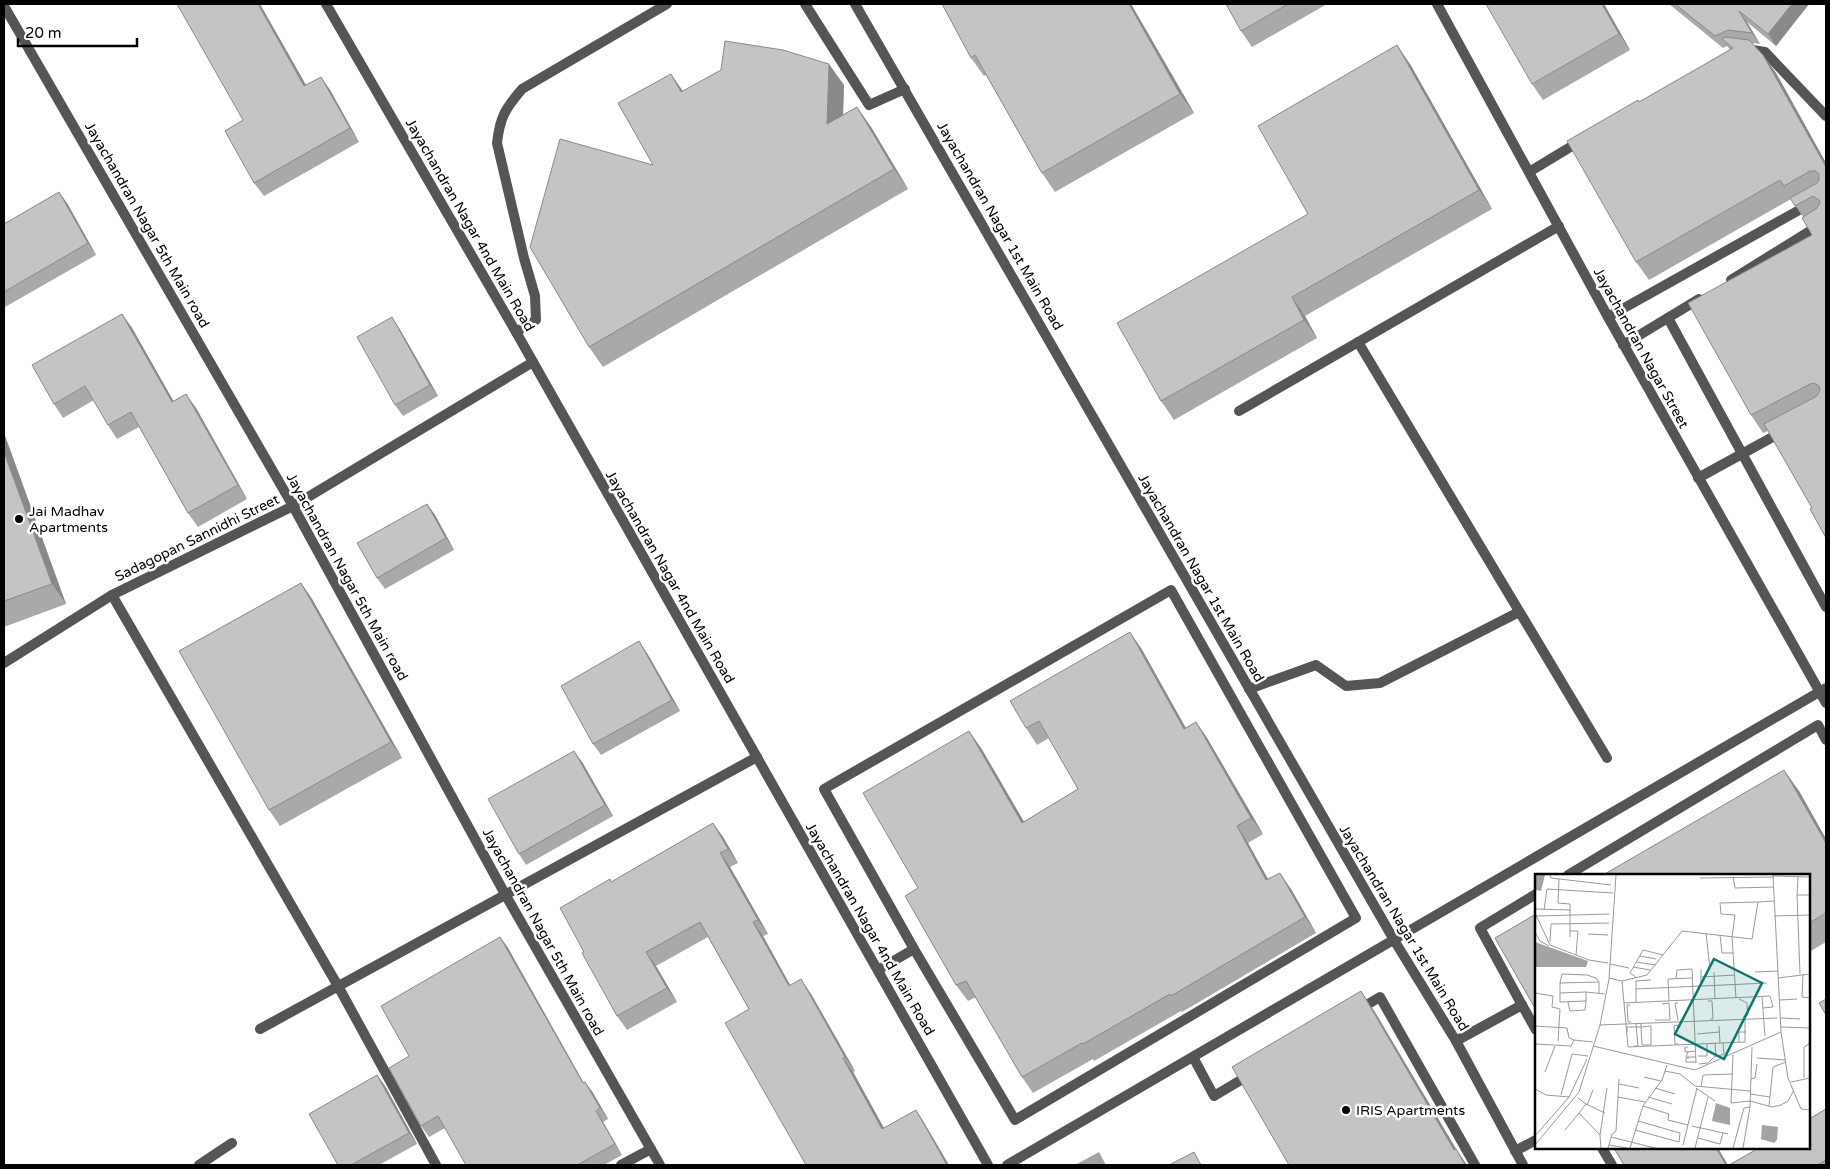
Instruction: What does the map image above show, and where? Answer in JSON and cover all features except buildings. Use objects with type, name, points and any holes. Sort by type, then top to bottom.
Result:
[{"type":"street","name":"Jayachandran Nagar 4nd Main Road","points":[[326,4],[516,332],[988,1165]]},
{"type":"street","points":[[516,332],[536,320],[535,296],[524,258],[497,143],[499,125],[506,108],[522,89],[667,4]]},
{"type":"street","points":[[805,4],[869,105],[904,88]]},
{"type":"street","name":"Jayachandran Nagar 1st Main Road","points":[[855,4],[1394,940],[1456,1041],[1523,1165]]},
{"type":"street","name":"Jayachandran Nagar Street","points":[[1437,4],[1623,345],[1698,478],[1823,690],[1826,703]]},
{"type":"street","name":"Jayachandran Nagar 5th Main road","points":[[4,6],[293,506],[505,894],[660,1165]]},
{"type":"street","points":[[1736,48],[1765,52],[1826,116]]},
{"type":"street","points":[[1529,172],[1594,133]]},
{"type":"street","points":[[1608,317],[1826,195]]},
{"type":"street","points":[[1623,345],[1826,222]]},
{"type":"street","points":[[1239,411],[1559,226]]},
{"type":"street","points":[[1668,318],[1826,607]]},
{"type":"street","points":[[1358,342],[1607,758]]},
{"type":"street","name":"Sadagopan Sannidhi Street","points":[[4,663],[112,595],[293,506],[533,362]]},
{"type":"street","points":[[1698,478],[1792,427]]},
{"type":"street","points":[[1171,590],[1356,918],[1015,1120],[914,949],[824,789],[1171,590]]},
{"type":"street","points":[[112,595],[338,986],[436,1165]]},
{"type":"street","points":[[1249,688],[1316,666],[1346,686],[1380,683],[1519,612]]},
{"type":"street","points":[[1008,1165],[1823,690]]},
{"type":"street","points":[[1570,874],[1818,725],[1826,740]]},
{"type":"street","points":[[260,1029],[757,756]]},
{"type":"street","points":[[1535,895],[1480,928],[1535,1028]]},
{"type":"street","points":[[878,970],[914,949]]},
{"type":"street","points":[[1347,1017],[1380,997],[1475,1165]]},
{"type":"street","points":[[1456,1041],[1522,1005]]},
{"type":"street","points":[[1193,1057],[1214,1096],[1264,1066]]},
{"type":"street","points":[[1516,1151],[1535,1141]]},
{"type":"street","points":[[199,1165],[232,1143]]},
{"type":"street","points":[[621,1165],[651,1149]]},
{"type":"street","points":[[1603,1149],[1612,1165]]},
{"type":"shaded area","points":[[1099,1152],[1106,1165],[1075,1165]]},
{"type":"place","name":"Jai Madhav Apartments","points":[[19,519]]},
{"type":"place","name":"IRIS Apartments","points":[[1346,1110]]}]
